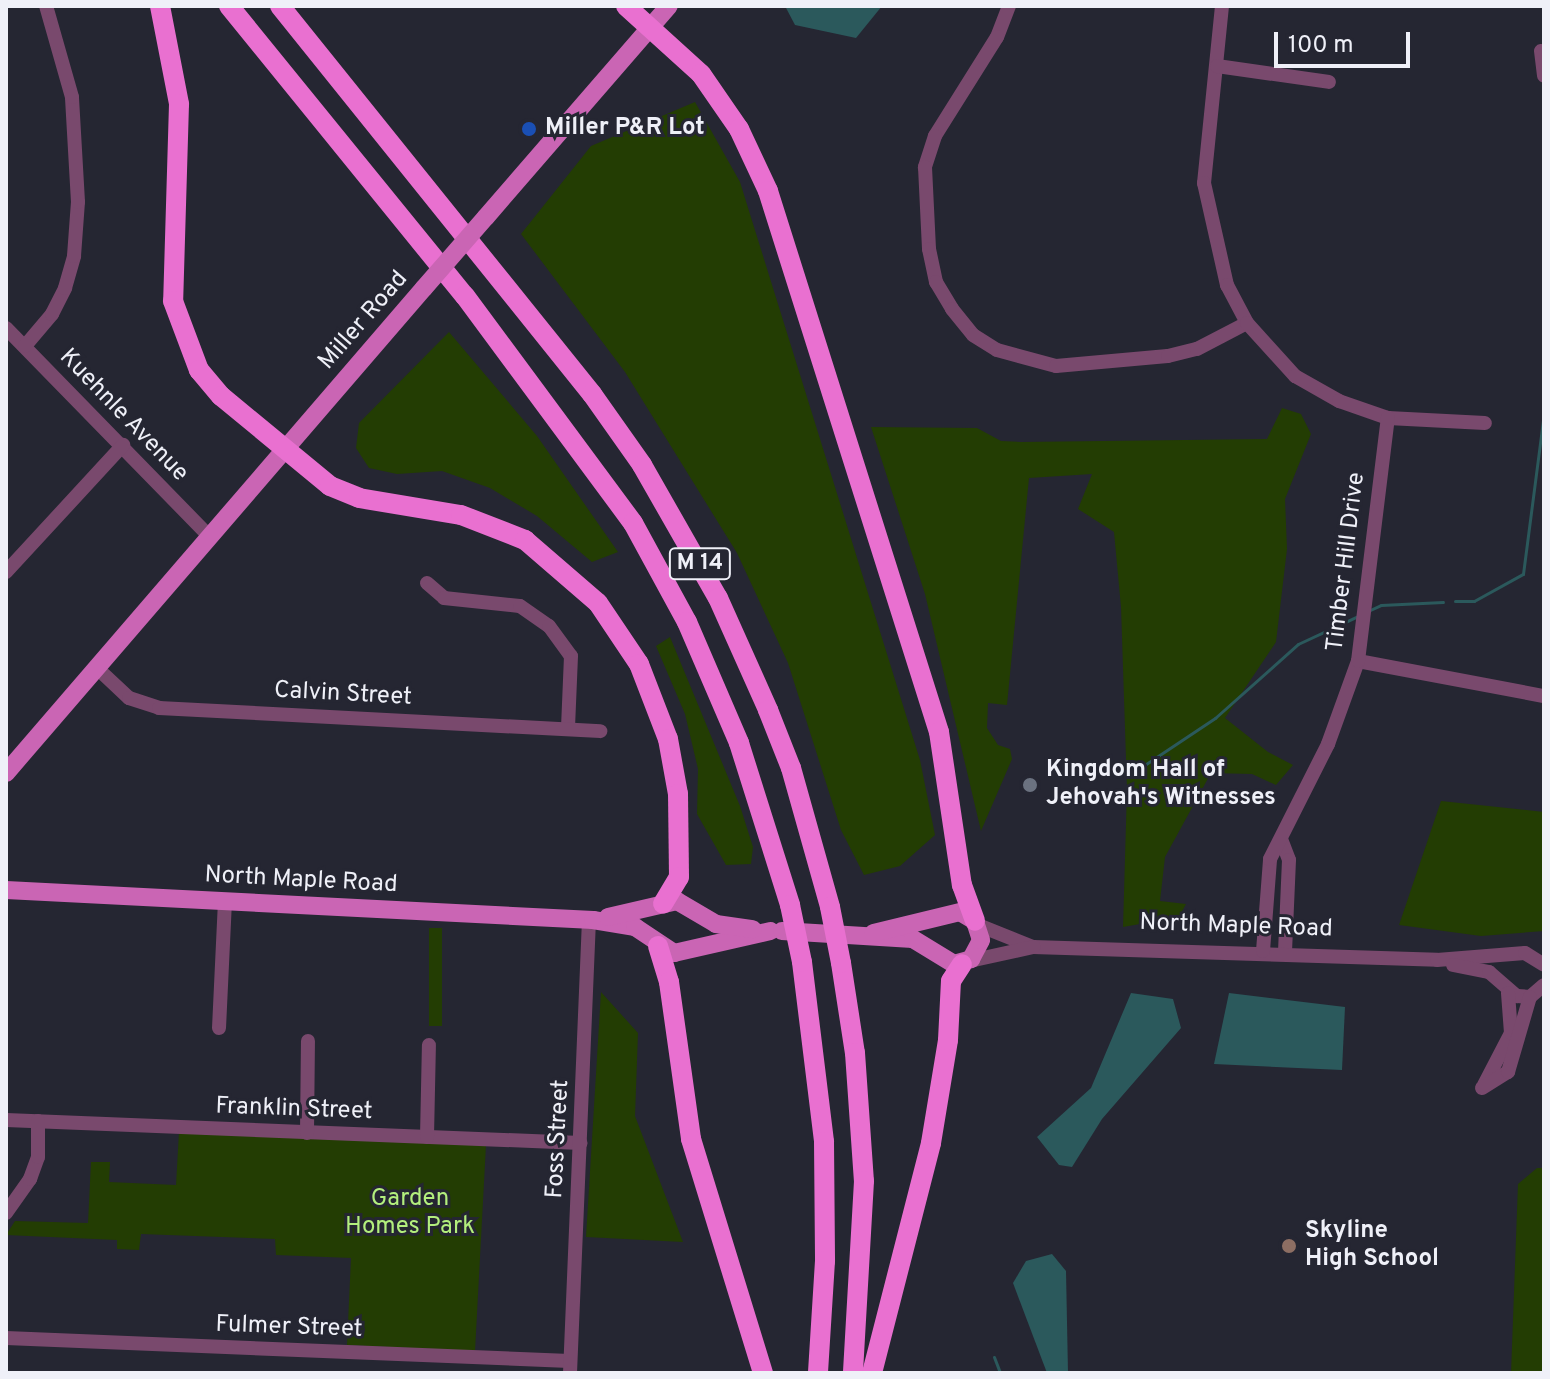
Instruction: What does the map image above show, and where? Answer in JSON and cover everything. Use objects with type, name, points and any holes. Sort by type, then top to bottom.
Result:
[{"type":"highway","points":[[160,6],[179,104],[172,268],[180,333],[199,370],[221,396],[284,450],[347,494],[444,510],[525,540],[570,576],[618,627],[662,718],[678,794],[679,877],[662,905]]},
{"type":"highway","name":"M 14","points":[[229,6],[465,296],[633,523],[687,622],[735,733],[790,905],[802,962],[824,1142],[825,1261],[818,1373]]},
{"type":"highway","name":"M 14","points":[[280,6],[583,382],[642,465],[718,598],[763,698],[791,768],[830,907],[855,1053],[864,1181],[853,1373]]},
{"type":"highway","points":[[626,6],[693,64],[724,105],[768,191],[939,732],[962,885],[977,923]]},
{"type":"highway","points":[[656,942],[669,982],[691,1139],[763,1373]]},
{"type":"highway","points":[[872,1373],[931,1143],[948,1040],[951,981],[963,963]]},
{"type":"main road","name":"Miller Road","points":[[6,773],[208,535],[669,6]]},
{"type":"main road","name":"North Maple Road","points":[[6,890],[591,920],[628,924],[674,953],[771,931]]},
{"type":"main road","name":"North Maple Road","points":[[591,920],[677,901],[726,927],[873,933],[913,939],[934,953]]},
{"type":"main road","points":[[656,942],[652,917],[662,905]]},
{"type":"main road","points":[[691,948],[702,926],[696,911]]},
{"type":"main road","points":[[960,912],[977,923],[980,947],[963,963],[946,962],[934,953],[929,936],[943,915],[960,912]]},
{"type":"main road","name":"North Maple Road","points":[[873,933],[943,915]]},
{"type":"street","points":[[25,346],[52,314],[65,288],[74,256],[78,202],[72,97],[46,6]]},
{"type":"street","points":[[1009,6],[997,37],[935,136],[925,167],[929,249],[936,282],[952,309],[973,335],[997,350],[1056,366],[1168,356],[1197,349],[1247,323]]},
{"type":"street","points":[[1222,6],[1217,66],[1205,130],[1204,183],[1227,285],[1247,323],[1306,383],[1339,401],[1388,418],[1485,423]]},
{"type":"street","points":[[1541,51],[1544,76]]},
{"type":"street","points":[[1217,66],[1329,82]]},
{"type":"street","name":"Kuehnle Avenue","points":[[6,328],[208,535]]},
{"type":"street","name":"Timber Hill Drive","points":[[1263,951],[1266,880],[1281,839],[1328,744],[1358,661],[1388,418]]},
{"type":"street","points":[[6,572],[123,445]]},
{"type":"street","points":[[427,583],[444,598],[520,606],[549,626],[571,656],[568,729]]},
{"type":"street","points":[[1358,661],[1544,696]]},
{"type":"street","name":"Calvin Street","points":[[97,668],[129,698],[159,708],[600,731]]},
{"type":"street","points":[[1281,839],[1289,860],[1285,951]]},
{"type":"street","points":[[219,1028],[225,901]]},
{"type":"street","name":"Foss Street","points":[[570,1367],[591,920]]},
{"type":"street","name":"North Maple Road","points":[[977,923],[1033,947]]},
{"type":"street","name":"North Maple Road","points":[[963,963],[1033,947],[1285,951],[1437,960],[1533,955],[1544,965]]},
{"type":"street","points":[[1509,955],[1504,986],[1508,1045],[1482,1088],[1508,1072],[1540,991]]},
{"type":"street","name":"North Maple Road","points":[[1437,960],[1489,972],[1504,986],[1540,991]]},
{"type":"street","points":[[307,1133],[308,1041]]},
{"type":"street","points":[[427,1137],[429,1045]]},
{"type":"street","name":"Franklin Street","points":[[6,1120],[581,1143]]},
{"type":"street","points":[[6,1213],[30,1179],[38,1157],[38,1121]]},
{"type":"street","name":"Fulmer Street","points":[[6,1338],[570,1367]]},
{"type":"green space","points":[[695,102],[740,182],[920,760],[935,835],[900,866],[864,875],[841,830],[788,663],[737,553],[625,372],[521,234],[591,146]]},
{"type":"green space","points":[[449,332],[537,436],[618,552],[592,562],[537,516],[490,488],[442,471],[397,474],[369,468],[356,448],[359,423]]},
{"type":"green space","points":[[1282,408],[1301,414],[1311,434],[1285,499],[1287,549],[1276,642],[1225,718],[1268,752],[1293,765],[1276,785],[1252,774],[1211,773],[1165,857],[1160,901],[1186,904],[1179,917],[1123,927],[1127,789],[1121,607],[1114,532],[1078,509],[1092,474],[1029,478],[1007,705],[988,703],[987,728],[998,745],[1010,749],[1012,759],[981,831],[925,594],[871,427],[977,428],[1001,441],[1021,442],[1267,439]]},
{"type":"green space","points":[[670,637],[740,806],[753,847],[751,864],[726,865],[697,814],[698,769],[685,714],[656,646]]},
{"type":"green space","points":[[1441,801],[1544,812],[1544,931],[1481,936],[1399,925]]},
{"type":"green space","points":[[429,928],[442,928],[442,1026],[429,1026]]},
{"type":"green space","points":[[601,992],[638,1033],[635,1116],[683,1242],[586,1237]]},
{"type":"green space","name":"Garden Homes Park","points":[[179,1132],[486,1145],[475,1351],[347,1345],[351,1258],[276,1255],[275,1239],[141,1234],[139,1250],[117,1249],[117,1240],[6,1235],[15,1221],[88,1223],[91,1162],[110,1162],[109,1182],[176,1185]]},
{"type":"green space","points":[[1537,1168],[1544,1168],[1544,1373],[1511,1373],[1518,1184]]},
{"type":"shaded area","points":[[785,6],[882,6],[856,38],[795,25]]},
{"type":"shaded area","points":[[1131,993],[1173,999],[1181,1028],[1102,1119],[1072,1167],[1059,1165],[1037,1137],[1091,1088]]},
{"type":"shaded area","points":[[1229,993],[1345,1007],[1342,1070],[1214,1064]]},
{"type":"shaded area","points":[[1052,1254],[1066,1271],[1068,1373],[1047,1373],[1013,1283],[1026,1261]]},
{"type":"waterway","points":[[1455,601],[1474,601],[1523,574],[1544,412]]},
{"type":"waterway","points":[[1368,611],[1381,605],[1443,602]]},
{"type":"waterway","points":[[1143,766],[1215,718],[1298,644],[1358,616]]},
{"type":"waterway","points":[[994,1357],[1000,1373]]},
{"type":"place","name":"Miller P&R Lot","points":[[529,129]]},
{"type":"place","name":"Kingdom Hall of Jehovah's Witnesses","points":[[1030,785]]},
{"type":"place","name":"Skyline High School","points":[[1289,1246]]}]
